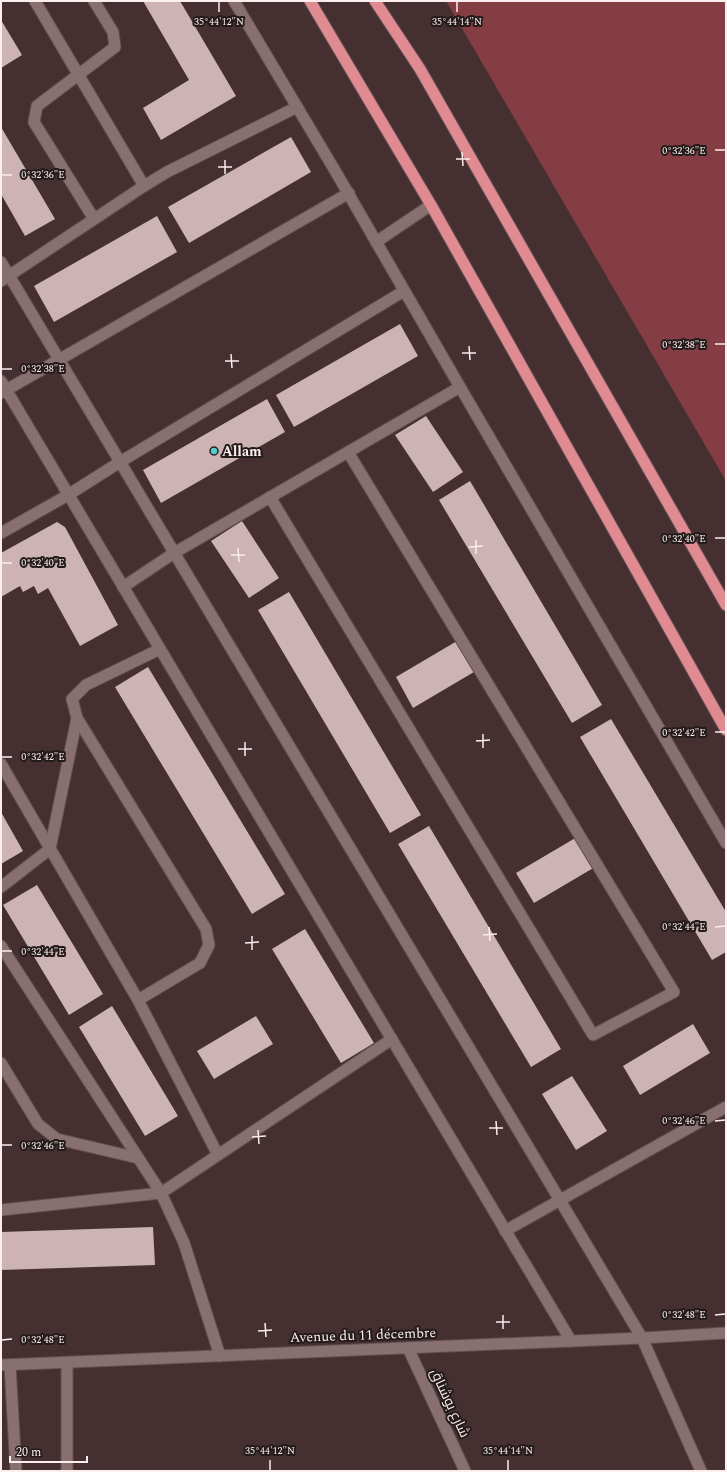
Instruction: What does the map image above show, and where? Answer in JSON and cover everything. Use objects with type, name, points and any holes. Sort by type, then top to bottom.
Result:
[{"type":"highway","points":[[310,1],[432,205],[726,730]]},
{"type":"highway","points":[[375,1],[420,69],[726,605]]},
{"type":"street","points":[[35,1],[144,186]]},
{"type":"street","points":[[94,1],[113,32],[115,47],[37,106],[34,122],[94,219]]},
{"type":"street","points":[[234,1],[349,193],[404,291],[726,843]]},
{"type":"street","points":[[5,278],[144,186],[174,168],[297,107]]},
{"type":"street","points":[[349,193],[59,360],[3,388],[160,649],[571,1341]]},
{"type":"street","points":[[376,242],[432,205]]},
{"type":"street","points":[[1,262],[5,278],[59,360],[642,1338],[701,1471]]},
{"type":"street","points":[[1,533],[68,495],[120,462],[404,291]]},
{"type":"street","points":[[123,587],[174,553],[460,387]]},
{"type":"street","points":[[270,497],[593,1035],[674,992],[348,452]]},
{"type":"street","points":[[138,1000],[200,964],[209,945],[206,929],[77,718],[72,699],[86,685],[160,649]]},
{"type":"street","points":[[1,887],[50,849],[77,718]]},
{"type":"street","points":[[1,764],[138,1000],[218,1155]]},
{"type":"street","points":[[1,946],[161,1193],[184,1243],[220,1356]]},
{"type":"street","points":[[1,1210],[161,1193],[392,1039]]},
{"type":"street","points":[[1,1063],[38,1124],[57,1139],[138,1158]]},
{"type":"street","points":[[506,1231],[726,1107]]},
{"type":"street","name":"Avenue du 11 décembre","points":[[5,1365],[642,1338],[726,1333]]},
{"type":"street","name":"شارع بوشناق","points":[[408,1348],[465,1471]]},
{"type":"street","points":[[66,1363],[67,1471]]},
{"type":"street","points":[[5,1365],[16,1471]]},
{"type":"shaded area","points":[[446,1],[726,1],[726,481]]},
{"type":"building","points":[[143,1],[180,1],[236,96],[161,140],[143,108],[189,80]]},
{"type":"building","points":[[1,20],[22,55],[1,68]]},
{"type":"building","points":[[1,127],[55,219],[25,236],[1,194]]},
{"type":"building","points":[[291,137],[311,172],[189,243],[168,207]]},
{"type":"building","points":[[157,216],[177,252],[54,322],[34,286]]},
{"type":"building","points":[[400,324],[418,356],[294,427],[276,395]]},
{"type":"building","points":[[267,399],[285,432],[161,503],[143,470]]},
{"type":"building","points":[[426,416],[463,472],[433,492],[395,435]]},
{"type":"building","points":[[470,481],[602,705],[572,723],[439,500]]},
{"type":"building","points":[[242,521],[279,578],[249,598],[211,541]]},
{"type":"building","points":[[57,522],[65,527],[118,625],[80,646],[48,588],[38,594],[34,586],[23,592],[20,586],[1,597],[1,553]]},
{"type":"building","points":[[289,592],[421,815],[390,833],[258,610]]},
{"type":"building","points":[[457,641],[474,672],[413,708],[396,677]]},
{"type":"building","points":[[148,667],[285,894],[252,914],[115,687]]},
{"type":"building","points":[[611,719],[726,912],[726,952],[712,960],[580,737]]},
{"type":"building","points":[[1,812],[23,851],[1,864]]},
{"type":"building","points":[[429,826],[561,1049],[531,1067],[398,844]]},
{"type":"building","points":[[577,837],[595,867],[534,903],[516,873]]},
{"type":"building","points":[[37,885],[103,994],[69,1015],[3,905]]},
{"type":"building","points":[[305,929],[374,1043],[341,1063],[272,949]]},
{"type":"building","points":[[112,1006],[178,1116],[145,1136],[79,1027]]},
{"type":"building","points":[[256,1016],[273,1044],[214,1079],[197,1051]]},
{"type":"building","points":[[693,1024],[710,1053],[640,1095],[623,1066]]},
{"type":"building","points":[[572,1076],[607,1131],[576,1150],[542,1094]]},
{"type":"building","points":[[153,1227],[155,1265],[1,1270],[1,1232]]},
{"type":"place","name":"Allam","points":[[214,451]]}]
